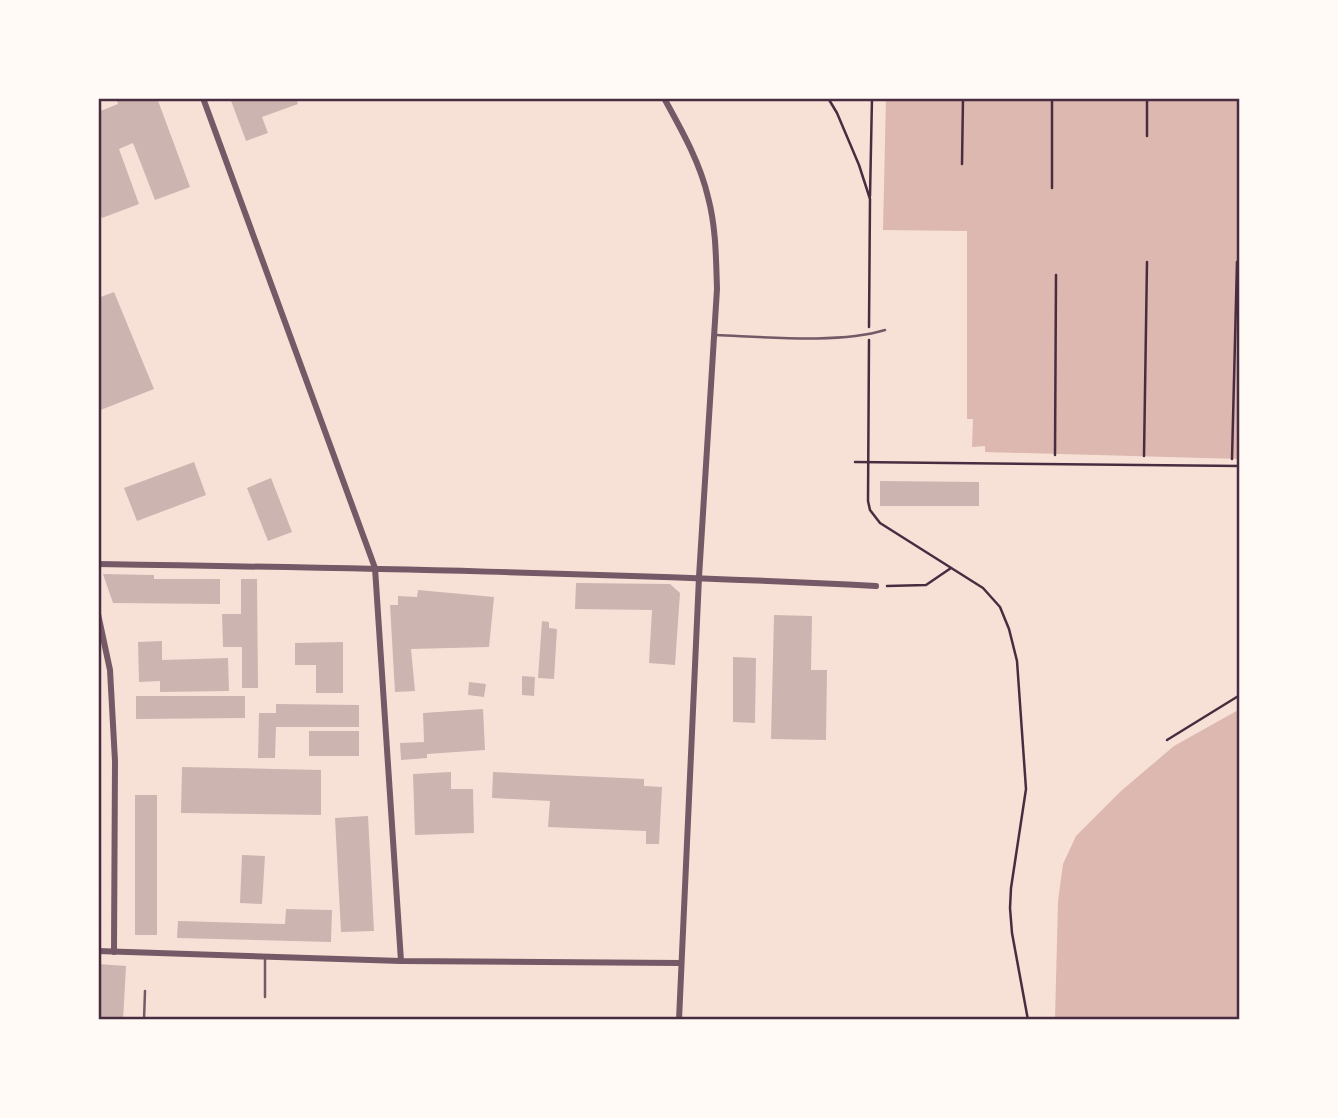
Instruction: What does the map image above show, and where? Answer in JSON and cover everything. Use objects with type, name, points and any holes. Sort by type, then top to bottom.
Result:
[{"type":"street","points":[[203,98],[375,568],[401,961]]},
{"type":"street","points":[[664,98],[686,138],[708,197],[716,242],[716,335],[699,577],[679,1020]]},
{"type":"street","points":[[98,564],[699,577],[876,586]]},
{"type":"street","points":[[98,614],[105,636],[110,670],[114,761],[114,952]]},
{"type":"street","points":[[98,951],[401,961],[681,963]]},
{"type":"lane","points":[[716,335],[801,338],[869,335],[885,330]]},
{"type":"lane","points":[[265,957],[265,997]]},
{"type":"lane","points":[[144,1020],[145,991]]},
{"type":"path","points":[[828,98],[859,165],[870,199]]},
{"type":"path","points":[[872,98],[868,500],[874,518],[983,588],[999,607],[1009,629],[1017,661],[1026,789],[1010,908],[1028,1020]]},
{"type":"path","points":[[961,164],[963,98]]},
{"type":"path","points":[[1052,98],[1052,188]]},
{"type":"path","points":[[1147,98],[1147,136]]},
{"type":"path","points":[[1144,456],[1147,262]]},
{"type":"path","points":[[1233,459],[1237,262]]},
{"type":"path","points":[[1055,455],[1056,275]]},
{"type":"path","points":[[855,462],[1240,466]]},
{"type":"path","points":[[876,586],[926,585],[951,568]]},
{"type":"path","points":[[1167,740],[1240,695]]},
{"type":"shaded area","points":[[886,98],[1240,98],[1240,459],[985,452],[985,446],[972,447],[973,419],[967,419],[967,231],[883,230]]},
{"type":"shaded area","points":[[1240,709],[1240,1020],[1055,1020],[1058,901],[1063,864],[1076,836],[1121,791],[1174,746]]},
{"type":"building","points":[[116,98],[157,98],[190,187],[155,200],[133,143],[119,149],[139,204],[102,218],[98,208],[98,112],[118,104]]},
{"type":"building","points":[[230,98],[296,98],[298,104],[262,117],[268,133],[246,141]]},
{"type":"building","points":[[114,292],[154,389],[98,411],[98,298]]},
{"type":"building","points":[[194,462],[206,495],[137,521],[124,488]]},
{"type":"building","points":[[271,478],[292,532],[268,541],[247,488]]},
{"type":"building","points":[[880,481],[979,482],[979,506],[880,506]]},
{"type":"building","points":[[103,574],[154,575],[154,579],[220,579],[220,604],[113,603]]},
{"type":"building","points":[[241,579],[257,579],[258,688],[242,688],[242,647],[223,647],[222,614],[241,614]]},
{"type":"building","points":[[576,583],[670,584],[680,593],[675,665],[649,663],[652,610],[575,609]]},
{"type":"building","points":[[418,590],[494,597],[489,647],[411,649],[415,691],[395,692],[390,605],[398,605],[398,596],[417,597]]},
{"type":"building","points":[[774,615],[812,616],[811,670],[827,670],[826,740],[771,739]]},
{"type":"building","points":[[542,621],[549,622],[549,628],[557,629],[554,679],[538,678]]},
{"type":"building","points":[[162,641],[162,660],[228,658],[229,691],[160,692],[160,681],[139,682],[138,642]]},
{"type":"building","points":[[343,642],[343,693],[316,693],[316,665],[295,665],[295,643]]},
{"type":"building","points":[[733,657],[756,658],[755,723],[733,722]]},
{"type":"building","points":[[522,676],[535,677],[534,696],[522,695]]},
{"type":"building","points":[[469,682],[486,684],[484,697],[468,695]]},
{"type":"building","points":[[136,696],[245,696],[245,718],[136,719]]},
{"type":"building","points":[[276,704],[359,705],[359,727],[276,727],[275,758],[258,758],[259,713],[276,713]]},
{"type":"building","points":[[483,709],[485,750],[427,754],[427,758],[401,760],[400,743],[424,742],[423,713]]},
{"type":"building","points":[[309,731],[359,731],[359,756],[309,756]]},
{"type":"building","points":[[182,767],[321,770],[321,815],[181,813]]},
{"type":"building","points":[[451,772],[451,789],[473,789],[474,833],[415,835],[413,774]]},
{"type":"building","points":[[493,772],[644,779],[644,786],[662,787],[659,844],[646,844],[646,831],[548,827],[550,801],[492,798]]},
{"type":"building","points":[[135,795],[157,795],[157,935],[135,935]]},
{"type":"building","points":[[368,816],[374,931],[341,932],[335,818]]},
{"type":"building","points":[[242,855],[265,856],[262,904],[240,903]]},
{"type":"building","points":[[286,909],[332,910],[331,942],[177,938],[178,921],[285,924]]},
{"type":"building","points":[[98,964],[126,966],[123,1020],[98,1020]]}]
